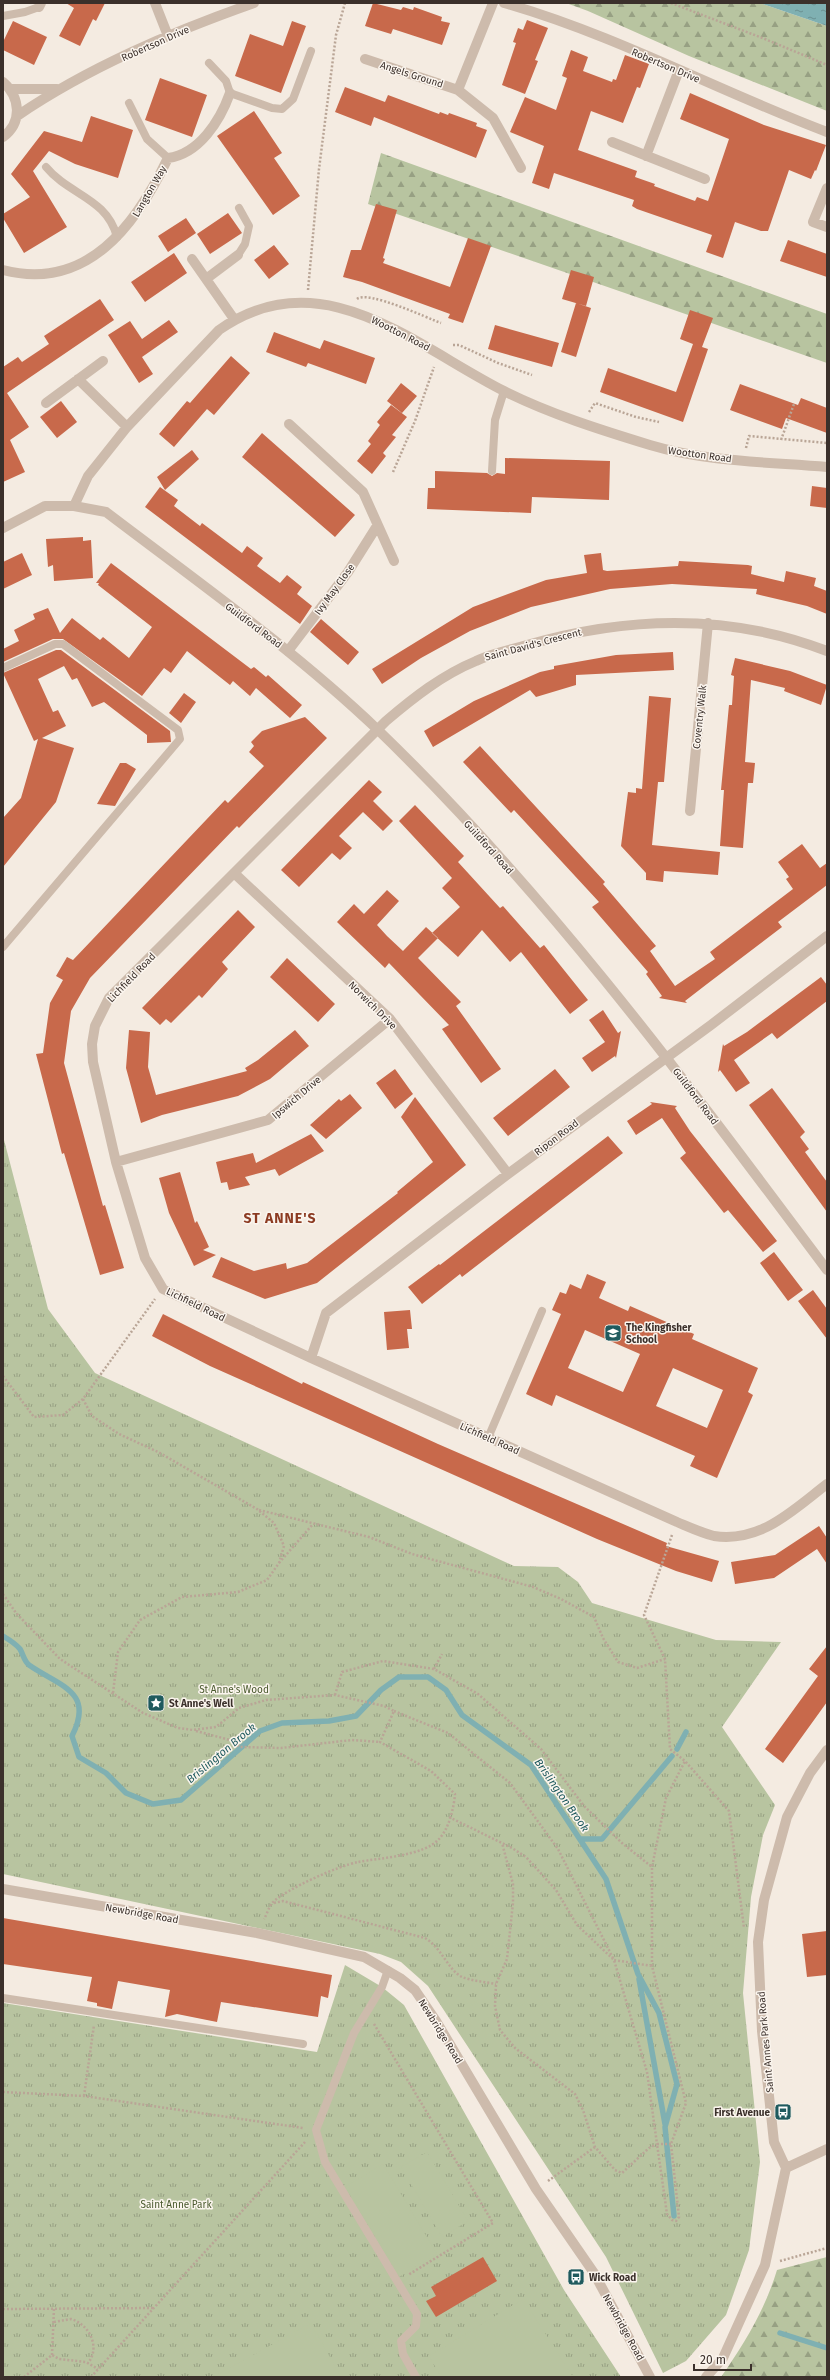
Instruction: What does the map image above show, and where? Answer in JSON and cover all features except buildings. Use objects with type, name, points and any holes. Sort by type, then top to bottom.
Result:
[{"type":"street","points":[[155,3],[168,36]]},
{"type":"street","name":"Robertson Drive","points":[[17,116],[57,89],[168,36],[254,3]]},
{"type":"street","points":[[458,90],[493,3]]},
{"type":"street","name":"Robertson Drive","points":[[504,3],[554,17],[775,112],[827,132]]},
{"type":"street","name":"Angels Ground","points":[[365,59],[458,90],[493,118],[521,168]]},
{"type":"street","points":[[646,156],[679,70]]},
{"type":"street","points":[[3,137],[14,125],[17,116],[15,97],[7,85]]},
{"type":"street","name":"Robertson Drive","points":[[7,85],[57,89]]},
{"type":"street","name":"Langton Way","points":[[3,270],[30,274],[62,271],[96,254],[117,237],[135,217],[154,187],[168,158],[178,157],[190,151],[201,141],[222,113],[230,93]]},
{"type":"street","points":[[612,142],[705,179]]},
{"type":"street","points":[[827,188],[813,222],[827,227]]},
{"type":"street","points":[[206,279],[238,254]]},
{"type":"street","points":[[192,260],[234,319]]},
{"type":"street","name":"Wootton Road","points":[[74,506],[88,476],[127,427],[208,340],[234,319],[267,308],[298,303],[344,307],[383,322],[504,391],[585,423],[651,446],[679,452],[744,460],[827,467]]},
{"type":"street","points":[[46,403],[103,361]]},
{"type":"street","points":[[78,379],[127,427]]},
{"type":"street","points":[[289,424],[363,492],[394,561]]},
{"type":"street","points":[[3,528],[45,506],[74,506]]},
{"type":"street","name":"Guildford Road","points":[[74,506],[106,512],[288,651],[377,730],[476,831],[526,888],[667,1056],[827,1270]]},
{"type":"street","name":"Ivy May Close","points":[[288,651],[348,572],[377,526]]},
{"type":"street","name":"Saint David's Crescent","points":[[377,730],[412,699],[444,678],[475,661],[502,651],[554,636],[614,625],[664,622],[708,623],[769,632],[827,650]]},
{"type":"street","name":"Coventry Walk","points":[[690,811],[708,623]]},
{"type":"street","name":"Lichfield Road","points":[[377,730],[109,998],[98,1018],[93,1039],[92,1056],[116,1162],[145,1258],[163,1289],[488,1438],[677,1522],[713,1535],[733,1537],[752,1534],[778,1522],[827,1484]]},
{"type":"street","name":"Norwich Drive","points":[[234,873],[390,1019],[508,1174]]},
{"type":"street","name":"Ripon Road","points":[[311,1358],[326,1313],[508,1174],[827,936]]},
{"type":"street","name":"Ipswich Drive","points":[[116,1162],[268,1120],[390,1019]]},
{"type":"street","name":"Saint Annes Park Road","points":[[786,2168],[774,2142],[762,2032],[758,1942],[764,1900],[787,1817],[810,1773],[827,1750]]},
{"type":"street","name":"Newbridge Road","points":[[3,1889],[257,1933],[364,1958],[388,1970],[415,1990],[436,2021],[536,2189],[594,2273],[650,2377]]},
{"type":"street","points":[[706,2377],[722,2358],[765,2265],[786,2168],[827,2149]]},
{"type":"lane","points":[[3,16],[25,12],[40,5]]},
{"type":"lane","points":[[208,63],[226,81],[230,93],[272,108],[282,109],[293,99],[311,51]]},
{"type":"lane","points":[[129,103],[147,139],[168,158]]},
{"type":"lane","points":[[46,167],[63,184],[99,205],[113,224],[117,237]]},
{"type":"lane","points":[[238,254],[245,244],[249,226],[239,208]]},
{"type":"lane","points":[[492,471],[494,420],[504,391]]},
{"type":"lane","points":[[3,668],[55,644],[63,644],[178,730],[180,739],[3,947]]},
{"type":"lane","points":[[488,1438],[542,1311]]},
{"type":"lane","points":[[388,1970],[382,1988],[354,2033],[316,2130],[325,2162],[397,2282],[418,2314],[416,2326],[401,2341],[403,2354],[416,2377]]},
{"type":"lane","points":[[3,1998],[303,2044]]},
{"type":"path","points":[[298,303],[299,298],[308,290],[319,169],[336,35],[345,3]]},
{"type":"path","points":[[671,3],[765,39],[827,65]]},
{"type":"path","points":[[352,310],[356,300],[362,296],[387,302],[441,323]]},
{"type":"path","points":[[393,472],[415,421],[439,353],[454,344],[532,375]]},
{"type":"path","points":[[585,423],[595,403],[636,417],[659,422]]},
{"type":"path","points":[[781,440],[794,404]]},
{"type":"path","points":[[744,460],[748,436],[827,443]]},
{"type":"path","points":[[3,1376],[34,1417],[63,1415],[83,1399],[163,1289]]},
{"type":"path","points":[[83,1399],[92,1416],[119,1434],[158,1452],[257,1509],[274,1523],[284,1546],[279,1563]]},
{"type":"path","points":[[257,1509],[369,1537],[412,1554],[533,1588],[561,1599],[594,1617],[603,1638],[618,1662],[637,1668],[665,1659]]},
{"type":"path","points":[[677,1522],[644,1615],[665,1659],[670,1749],[685,1761],[729,1811],[744,1929]]},
{"type":"path","points":[[113,1693],[118,1652],[140,1620],[182,1597],[238,1592],[267,1580],[279,1563],[314,1524]]},
{"type":"path","points":[[3,1594],[16,1613],[60,1659],[143,1713],[178,1728],[193,1730],[230,1740],[240,1747],[280,1748],[352,1740],[380,1742],[431,1771],[455,1794],[442,1836],[433,1844],[410,1853],[355,1862],[302,1884],[272,1904],[257,1933]]},
{"type":"path","points":[[434,1669],[442,1654]]},
{"type":"path","points":[[335,1695],[342,1672],[383,1661],[434,1669],[478,1694],[541,1749],[584,1806],[623,1844],[652,1867]]},
{"type":"path","points":[[193,1730],[216,1727],[239,1708],[266,1700],[335,1695],[384,1706],[448,1733],[510,1784],[558,1849],[614,1960],[647,2072],[659,2144],[666,2214],[672,2220],[676,2221],[680,2217],[671,2144],[686,2103],[652,1966],[652,1867],[666,1798],[685,1761]]},
{"type":"path","points":[[380,1742],[394,1711]]},
{"type":"path","points":[[449,1817],[520,1852],[534,1865],[556,1890],[577,1925],[614,1960],[652,1966]]},
{"type":"path","points":[[502,1843],[513,1884],[513,1903],[507,1959],[496,1984],[495,2006],[500,2030],[515,2048],[575,2094],[583,2110],[595,2147],[620,2174],[649,2148],[659,2144],[671,2144]]},
{"type":"path","points":[[272,1904],[283,1901],[425,1938],[440,1950],[451,1966],[463,1977],[496,1984]]},
{"type":"path","points":[[367,2012],[493,2223],[397,2282]]},
{"type":"path","points":[[84,2096],[95,2017]]},
{"type":"path","points":[[3,2092],[84,2096],[316,2130]]},
{"type":"path","points":[[91,2377],[316,2130]]},
{"type":"path","points":[[536,2189],[595,2147]]},
{"type":"path","points":[[765,2265],[827,2248]]},
{"type":"path","points":[[3,2309],[154,2308]]},
{"type":"path","points":[[24,2377],[52,2355],[54,2309]]},
{"type":"path","points":[[54,2322],[71,2319],[86,2327],[94,2349],[93,2357],[88,2363]]},
{"type":"path","points":[[52,2355],[59,2359],[88,2363],[98,2370]]},
{"type":"green space","points":[[566,3],[760,3],[827,26],[827,111],[689,56],[588,11]]},
{"type":"green space","points":[[381,153],[827,314],[827,363],[368,204]]},
{"type":"green space","name":"St Anne's Wood","points":[[3,1136],[48,1309],[95,1373],[514,1566],[558,1567],[578,1582],[592,1603],[716,1640],[781,1642],[722,1727],[775,1805],[763,1835],[751,1897],[743,1993],[760,2162],[749,2250],[726,2315],[686,2361],[663,2373],[606,2257],[428,1986],[401,1962],[380,1954],[3,1874]]},
{"type":"green space","name":"Saint Anne Park","points":[[345,1965],[382,1987],[404,2005],[564,2290],[621,2377],[3,2377],[3,2003],[317,2052]]},
{"type":"green space","points":[[427,2152],[468,2221],[442,2237],[401,2167]]},
{"type":"green space","points":[[383,2164],[437,2254],[399,2277],[345,2187]]},
{"type":"green space","points":[[827,2257],[827,2377],[721,2377],[738,2352],[760,2313],[777,2270]]},
{"type":"green space","points":[[523,2299],[573,2377],[441,2377],[429,2356]]},
{"type":"green space","points":[[311,2323],[341,2377],[213,2377]]},
{"type":"water","points":[[760,3],[827,3],[827,26]]},
{"type":"waterway","name":"Brislington Brook","points":[[3,1636],[18,1647],[29,1665],[62,1685],[76,1699],[79,1709],[78,1721],[72,1736],[79,1757],[106,1773],[126,1793],[153,1804],[181,1800],[260,1731],[282,1723],[329,1721],[356,1716],[381,1690],[399,1677],[428,1677],[446,1690],[462,1715],[531,1765],[606,1879],[638,1974],[659,2013],[677,2084],[665,2127],[674,2216]]},
{"type":"waterway","points":[[677,1749],[686,1732]]},
{"type":"waterway","points":[[580,1839],[602,1839],[672,1756]]},
{"type":"waterway","name":"Brislington Brook","points":[[639,1979],[665,2124]]},
{"type":"waterway","name":"Brislington Brook","points":[[780,2333],[827,2348]]},
{"type":"place","name":"The Kingfisher School","points":[[613,1333]]},
{"type":"place","name":"St Anne's Well","points":[[156,1703]]},
{"type":"place","name":"First Avenue","points":[[783,2112]]},
{"type":"place","name":"Wick Road","points":[[576,2277]]},
{"type":"district","name":"ST ANNE'S","points":[[280,1218]]}]
